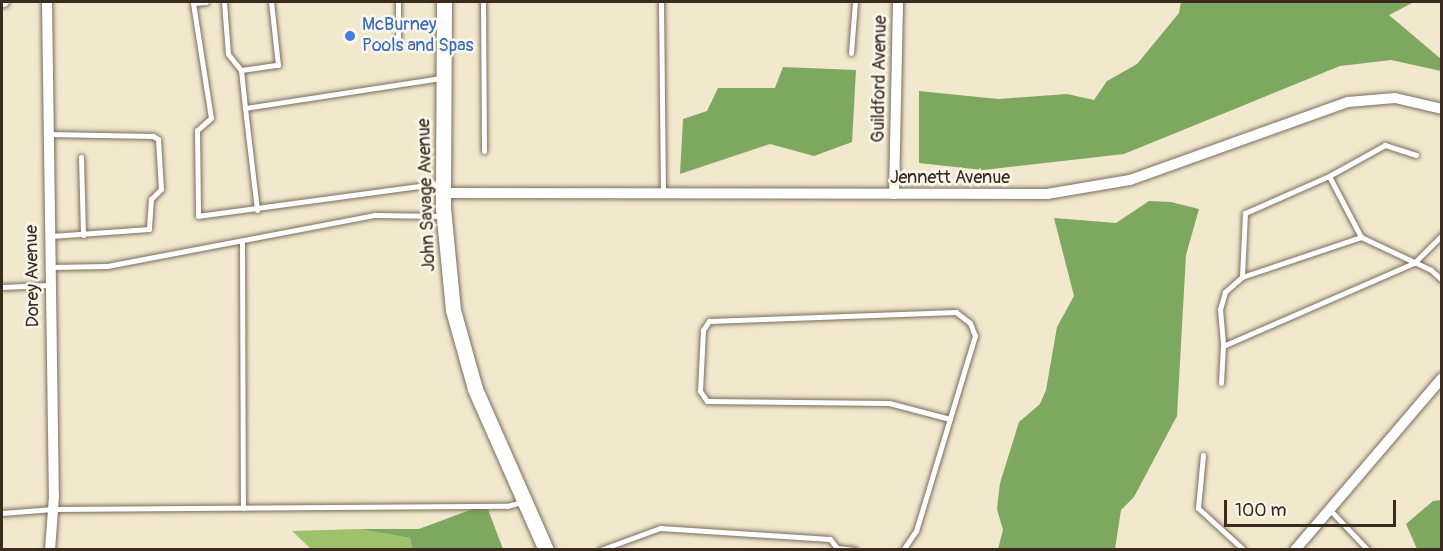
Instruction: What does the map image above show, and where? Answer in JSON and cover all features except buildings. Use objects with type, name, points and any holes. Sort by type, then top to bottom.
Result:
[{"type":"main road","name":"John Savage Avenue","points":[[444,2],[443,216],[448,280],[462,351],[483,408],[527,501],[546,549]]},
{"type":"street","name":"Dorey Avenue","points":[[47,2],[53,509],[50,549]]},
{"type":"street","name":"Guildford Avenue","points":[[894,194],[898,2]]},
{"type":"street","name":"Jennett Avenue","points":[[443,188],[663,194],[999,196],[1079,190],[1169,167],[1348,102],[1395,98],[1442,109]]},
{"type":"street","points":[[1295,549],[1442,378]]},
{"type":"lane","points":[[206,2],[193,3],[211,118],[197,130],[198,216],[443,188]]},
{"type":"lane","points":[[224,2],[228,54],[241,70],[257,210]]},
{"type":"lane","points":[[241,70],[278,65],[272,2]]},
{"type":"lane","points":[[398,2],[398,45]]},
{"type":"lane","points":[[483,2],[484,150]]},
{"type":"lane","points":[[661,2],[663,194]]},
{"type":"lane","points":[[851,53],[855,2]]},
{"type":"lane","points":[[245,108],[444,78]]},
{"type":"lane","points":[[48,134],[143,134],[158,139],[161,189],[151,199],[149,229],[49,236]]},
{"type":"lane","points":[[1242,277],[1245,213],[1329,176],[1385,145],[1416,155]]},
{"type":"lane","points":[[81,157],[82,235]]},
{"type":"lane","points":[[1329,176],[1361,237],[1414,263],[1442,280]]},
{"type":"lane","points":[[49,267],[107,266],[242,243],[375,215],[443,216]]},
{"type":"lane","points":[[1223,346],[1414,263],[1442,234]]},
{"type":"lane","points":[[1221,383],[1222,301],[1225,292],[1242,277],[1361,237]]},
{"type":"lane","points":[[242,243],[243,508]]},
{"type":"lane","points":[[2,287],[49,285]]},
{"type":"lane","points":[[903,549],[916,531],[950,419],[975,336],[970,323],[956,312],[709,321],[703,330],[700,391],[706,401],[889,403],[950,419]]},
{"type":"lane","points":[[1203,455],[1198,508],[1244,549]]},
{"type":"lane","points":[[2,513],[53,509],[507,506],[527,501]]},
{"type":"lane","points":[[1330,510],[1368,549]]},
{"type":"lane","points":[[600,549],[660,528],[830,539],[837,548],[855,549]]},
{"type":"green space","points":[[1181,2],[1414,2],[1389,15],[1441,59],[1441,71],[1391,60],[1340,66],[1124,154],[983,170],[919,163],[919,91],[998,99],[1067,94],[1094,100],[1107,81],[1137,64],[1179,13]]},
{"type":"green space","points":[[783,67],[856,70],[852,142],[814,156],[770,144],[680,174],[683,119],[707,111],[718,88],[775,88]]},
{"type":"green space","points":[[1149,201],[1171,202],[1199,209],[1186,255],[1177,416],[1134,497],[1121,510],[1115,549],[998,549],[1003,530],[997,509],[1000,483],[1019,422],[1040,404],[1046,390],[1057,327],[1074,296],[1054,218],[1116,223]]},
{"type":"green space","points":[[1441,500],[1441,549],[1417,549],[1406,524],[1433,501]]},
{"type":"green space","points":[[486,504],[503,549],[412,549],[410,538],[359,529],[419,529]]},
{"type":"green space","points":[[359,529],[410,538],[412,549],[311,549],[292,531]]},
{"type":"place","name":"McBurney Pools and Spas","points":[[350,36]]}]
